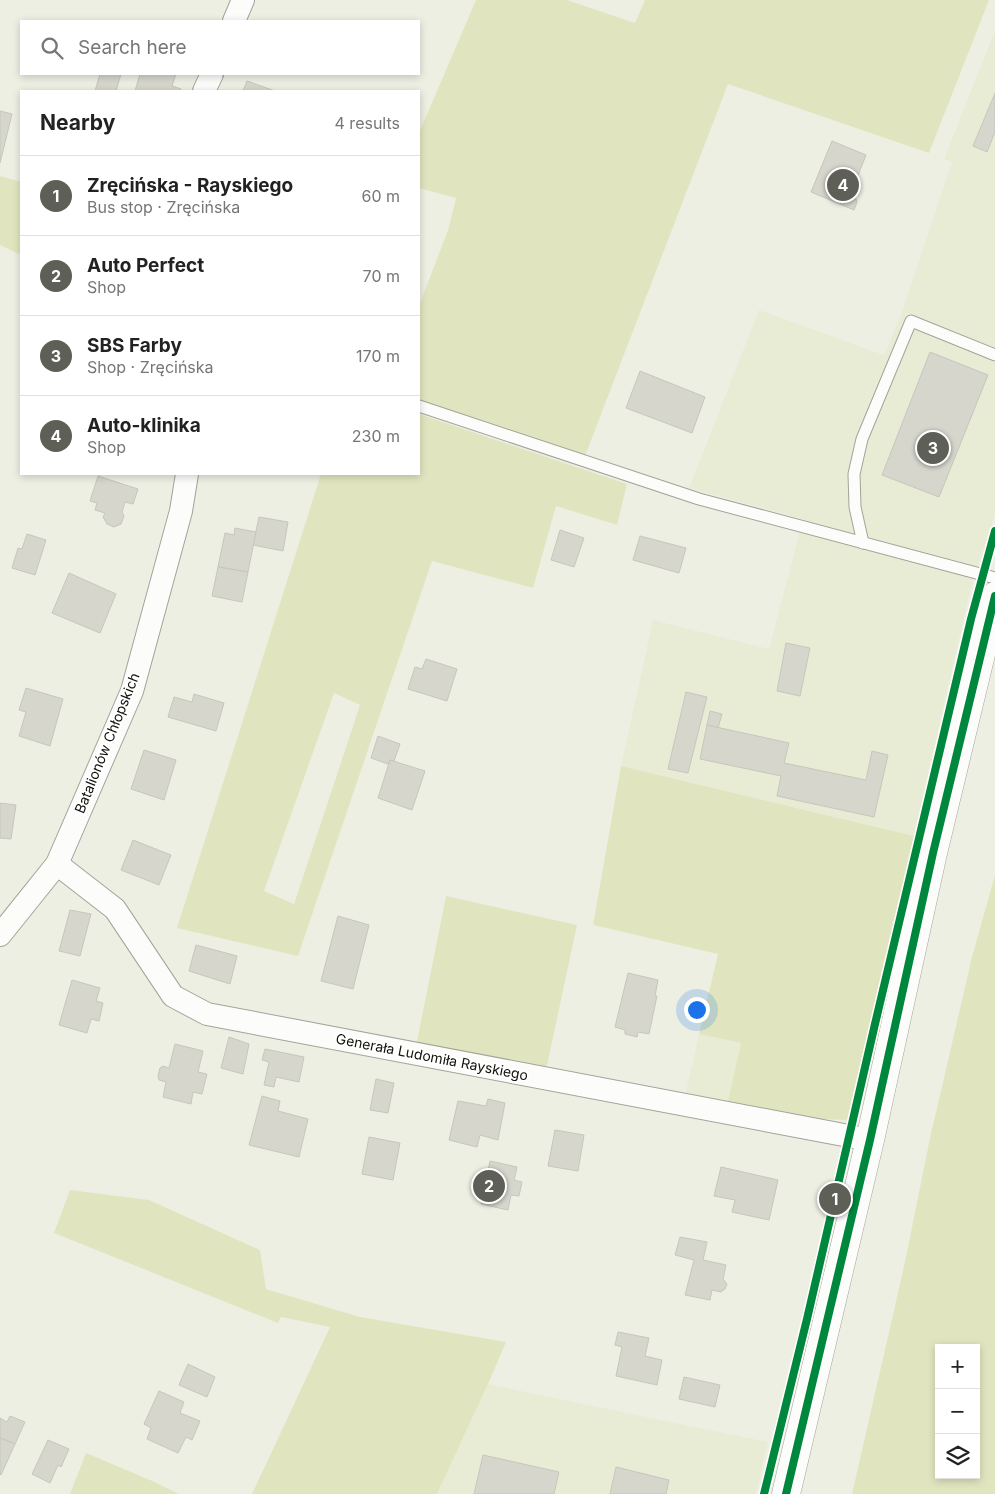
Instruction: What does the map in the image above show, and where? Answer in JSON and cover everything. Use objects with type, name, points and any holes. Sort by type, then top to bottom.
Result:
[{"type":"street","points":[[234,20],[243,0]]},
{"type":"street","points":[[204,90],[212,75]]},
{"type":"street","name":"Batalionów Chłopskich","points":[[0,935],[57,864],[132,691],[181,512],[187,475]]},
{"type":"street","points":[[786,1494],[870,1140],[935,844],[995,596]]},
{"type":"street","name":"Generała Ludomiła Rayskiego","points":[[57,864],[115,909],[172,996],[207,1014],[870,1140]]},
{"type":"lane","points":[[863,543],[855,507],[854,474],[862,438],[911,321],[995,355]]},
{"type":"lane","points":[[420,406],[699,499],[995,578]]},
{"type":"shaded area","points":[[476,0],[567,0],[635,23],[645,0],[989,0],[929,153],[728,84],[585,456],[420,401],[420,303],[448,230],[456,198],[420,188],[420,131]]},
{"type":"shaded area","points":[[995,30],[995,515],[971,587],[914,836],[621,766],[653,620],[769,649],[803,519],[689,488],[759,310],[884,355],[901,315],[952,162],[944,159]]},
{"type":"shaded area","points":[[0,176],[20,182],[20,255],[0,245]]},
{"type":"shaded area","points":[[420,414],[627,484],[617,525],[556,506],[533,588],[432,561],[298,956],[177,928],[321,475],[420,475]],"holes":[[[334,693],[360,705],[294,904],[264,891]]]},
{"type":"shaded area","points":[[621,766],[914,836],[847,1120],[820,1119],[727,1105],[741,1043],[699,1034],[718,954],[593,925]]},
{"type":"shaded area","points":[[995,875],[995,1494],[852,1494],[905,1262],[930,1138],[972,957]]},
{"type":"shaded area","points":[[446,896],[577,925],[546,1070],[416,1046]]},
{"type":"shaded area","points":[[699,1034],[741,1043],[727,1105],[685,1096]]},
{"type":"shaded area","points":[[70,1190],[149,1200],[260,1250],[266,1289],[360,1317],[506,1342],[437,1494],[252,1494],[330,1327],[281,1317],[278,1323],[54,1233]]},
{"type":"shaded area","points":[[488,1384],[768,1442],[756,1494],[437,1494]]},
{"type":"shaded area","points":[[86,1453],[150,1480],[179,1494],[70,1494]]},
{"type":"building","points":[[100,75],[121,75],[116,90],[95,90]]},
{"type":"building","points":[[140,75],[176,75],[172,86],[181,89],[180,90],[135,90]]},
{"type":"building","points":[[247,81],[272,90],[243,90]]},
{"type":"building","points":[[995,93],[995,132],[987,152],[973,146]]},
{"type":"building","points":[[0,111],[12,114],[0,163]]},
{"type":"building","points":[[832,141],[866,155],[850,196],[856,199],[857,202],[854,210],[811,192]]},
{"type":"building","points":[[930,352],[988,375],[939,497],[882,475]]},
{"type":"building","points":[[640,371],[705,397],[692,433],[626,408]]},
{"type":"building","points":[[98,476],[138,489],[133,504],[125,502],[122,512],[124,516],[121,524],[114,527],[107,524],[103,517],[105,513],[95,510],[97,503],[90,501]]},
{"type":"building","points":[[259,517],[288,522],[283,551],[253,545]]},
{"type":"building","points":[[235,528],[256,532],[248,572],[218,567],[225,533],[234,535]]},
{"type":"building","points":[[560,530],[584,538],[574,567],[551,560]]},
{"type":"building","points":[[27,534],[46,540],[35,575],[12,568],[18,548],[22,549]]},
{"type":"building","points":[[640,536],[686,548],[679,573],[633,560]]},
{"type":"building","points":[[218,567],[248,572],[242,602],[212,596]]},
{"type":"building","points":[[69,573],[116,594],[100,633],[52,613]]},
{"type":"building","points":[[786,643],[810,648],[800,696],[777,691]]},
{"type":"building","points":[[426,659],[457,669],[447,701],[408,689],[415,667],[422,669]]},
{"type":"building","points":[[26,688],[63,699],[50,746],[19,736],[26,712],[19,710]]},
{"type":"building","points":[[686,692],[707,697],[688,773],[668,769]]},
{"type":"building","points":[[194,694],[224,703],[216,731],[168,717],[174,697],[192,702]]},
{"type":"building","points":[[710,711],[722,714],[718,728],[707,725]]},
{"type":"building","points":[[707,725],[789,743],[784,763],[866,780],[872,751],[888,755],[874,817],[777,796],[781,776],[700,759]]},
{"type":"building","points":[[378,736],[400,744],[394,761],[390,760],[388,764],[371,758]]},
{"type":"building","points":[[144,750],[176,760],[164,800],[131,789]]},
{"type":"building","points":[[390,760],[425,771],[412,810],[378,798]]},
{"type":"building","points":[[0,803],[16,805],[11,839],[0,838]]},
{"type":"building","points":[[133,840],[171,855],[159,885],[121,870]]},
{"type":"building","points":[[70,910],[91,914],[80,956],[59,951]]},
{"type":"building","points":[[338,916],[369,925],[353,989],[321,981]]},
{"type":"building","points":[[196,945],[237,956],[230,984],[189,971]]},
{"type":"building","points":[[628,973],[658,980],[655,996],[657,996],[649,1034],[638,1032],[637,1037],[625,1034],[625,1030],[615,1027]]},
{"type":"building","points":[[72,980],[100,988],[96,1001],[103,1003],[99,1021],[91,1019],[87,1033],[59,1025]]},
{"type":"building","points":[[229,1037],[249,1044],[243,1074],[221,1068]]},
{"type":"building","points":[[175,1044],[203,1051],[198,1072],[207,1074],[202,1094],[193,1092],[191,1104],[163,1097],[166,1082],[159,1080],[158,1076],[160,1068],[163,1066],[169,1068]]},
{"type":"building","points":[[265,1049],[304,1057],[299,1082],[276,1077],[274,1087],[264,1085],[269,1062],[262,1060]]},
{"type":"building","points":[[376,1079],[394,1083],[388,1113],[370,1110]]},
{"type":"building","points":[[262,1096],[280,1101],[278,1111],[308,1119],[299,1157],[249,1145]]},
{"type":"building","points":[[488,1099],[505,1103],[498,1140],[480,1135],[477,1147],[449,1140],[458,1101],[486,1106]]},
{"type":"building","points":[[555,1130],[584,1135],[578,1171],[548,1166]]},
{"type":"building","points":[[369,1137],[400,1143],[393,1180],[362,1174]]},
{"type":"building","points":[[490,1161],[517,1167],[514,1180],[522,1182],[519,1196],[511,1195],[508,1210],[481,1204]]},
{"type":"building","points":[[721,1167],[778,1180],[769,1220],[732,1212],[735,1200],[714,1196]]},
{"type":"building","points":[[680,1237],[707,1242],[703,1260],[726,1265],[723,1279],[727,1284],[725,1289],[721,1292],[712,1290],[710,1300],[685,1295],[694,1260],[675,1255]]},
{"type":"building","points":[[618,1332],[649,1338],[645,1356],[662,1360],[657,1385],[616,1376],[622,1347],[615,1345]]},
{"type":"building","points":[[188,1364],[215,1377],[207,1397],[179,1385]]},
{"type":"building","points":[[684,1377],[720,1385],[715,1407],[679,1399]]},
{"type":"building","points":[[159,1391],[184,1402],[180,1413],[200,1421],[192,1440],[186,1437],[178,1453],[147,1439],[151,1428],[144,1424]]},
{"type":"building","points":[[10,1416],[25,1422],[15,1444],[0,1438],[0,1418],[7,1422]]},
{"type":"building","points":[[0,1438],[15,1444],[1,1475],[0,1474]]},
{"type":"building","points":[[48,1440],[69,1449],[61,1467],[58,1465],[50,1483],[32,1474]]},
{"type":"building","points":[[483,1455],[559,1472],[554,1494],[474,1494]]},
{"type":"building","points":[[616,1467],[669,1480],[666,1494],[610,1494]]},
{"type":"cycle path","points":[[764,1494],[807,1319],[971,619],[995,531]]},
{"type":"cycle path","points":[[786,1494],[870,1140],[933,853],[995,596]]},
{"type":"place","name":"Auto-klinika","points":[[843,185]]},
{"type":"place","name":"SBS Farby","points":[[933,448]]},
{"type":"place","name":"Auto Perfect","points":[[489,1186]]},
{"type":"place","name":"Zręcińska - Rayskiego","points":[[835,1199]]}]
